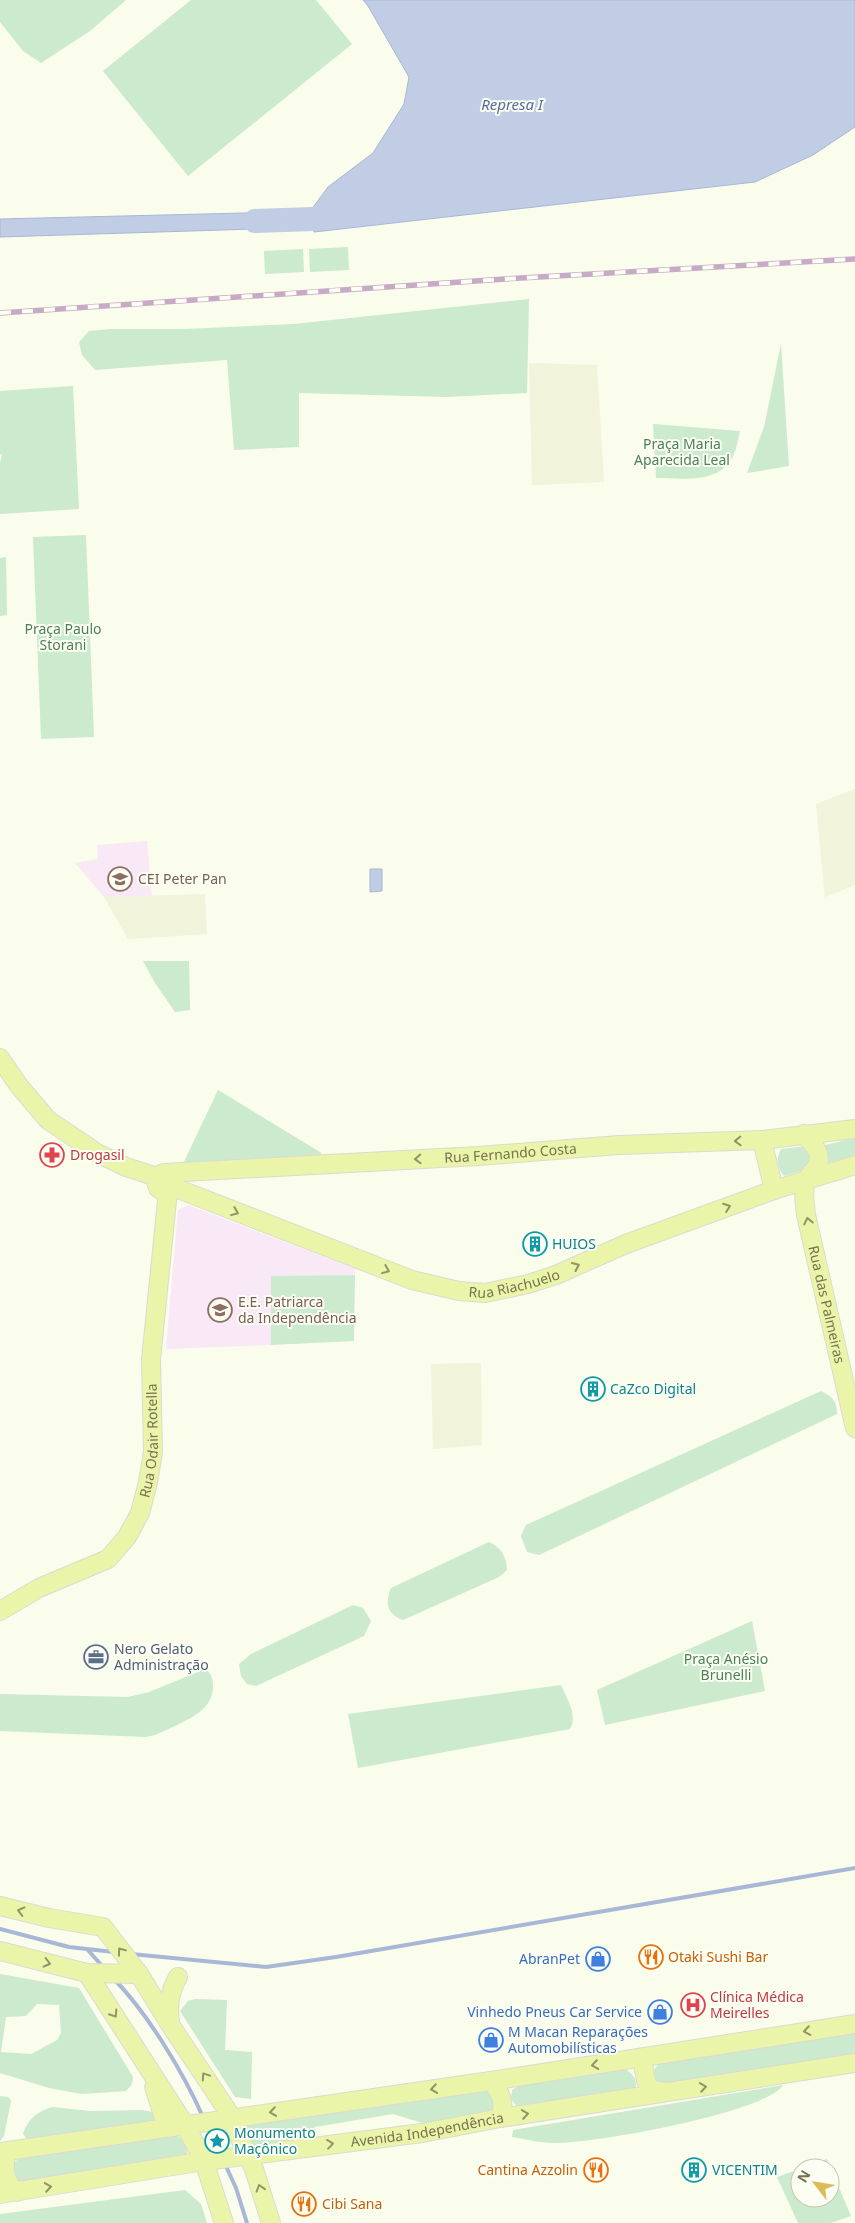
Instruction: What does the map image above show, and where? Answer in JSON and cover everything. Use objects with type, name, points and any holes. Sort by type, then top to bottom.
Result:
[{"type":"main road","name":"Rua Riachuelo","points":[[0,1058],[19,1086],[48,1120],[97,1153],[203,1199],[412,1280],[460,1291],[485,1293],[528,1284],[556,1275],[626,1244],[774,1190],[855,1165]]},
{"type":"main road","name":"Rua Fernando Costa","points":[[166,1182],[209,1170],[478,1156],[619,1145],[762,1140],[855,1128]]},
{"type":"main road","points":[[804,1134],[813,1143],[819,1155],[819,1164],[805,1181]]},
{"type":"main road","points":[[762,1140],[774,1190]]},
{"type":"main road","points":[[203,1199],[195,1190],[193,1184],[195,1178],[209,1170]]},
{"type":"main road","name":"Rua das Palmeiras","points":[[805,1181],[806,1215],[855,1428]]},
{"type":"main road","name":"Rua Odair Rotella","points":[[0,1611],[39,1588],[108,1559],[127,1538],[140,1513],[153,1452],[151,1360],[166,1182]]},
{"type":"main road","points":[[0,1906],[49,1918],[103,1927],[139,1974],[231,2117],[254,2169],[270,2223]]},
{"type":"main road","points":[[0,1951],[87,1973],[139,1974]]},
{"type":"main road","points":[[87,1973],[185,2124],[204,2161],[224,2223]]},
{"type":"main road","points":[[171,2026],[168,2008],[170,1991],[178,1977]]},
{"type":"main road","points":[[9,2193],[9,2185],[4,2172],[4,2152],[231,2117],[491,2081],[855,2024]]},
{"type":"main road","points":[[642,2058],[646,2081],[651,2090],[668,2092]]},
{"type":"main road","name":"Avenida Independência","points":[[9,2193],[204,2161],[422,2132],[500,2118],[855,2063]]},
{"type":"main road","points":[[147,2065],[167,2127]]},
{"type":"main road","points":[[491,2081],[501,2094],[502,2112],[500,2118]]},
{"type":"shaded area","points":[[529,363],[597,365],[604,482],[532,485]]},
{"type":"shaded area","points":[[855,789],[855,885],[825,897],[816,804]]},
{"type":"shaded area","name":"CEI Peter Pan","points":[[147,841],[152,896],[104,897],[75,863],[98,859],[97,845]]},
{"type":"shaded area","points":[[205,894],[207,934],[128,939],[104,897]]},
{"type":"shaded area","name":"E.E. Patriarca da Independência","points":[[188,1205],[355,1269],[355,1275],[271,1276],[271,1345],[166,1349],[178,1210]]},
{"type":"shaded area","points":[[481,1363],[482,1445],[433,1449],[431,1364]]},
{"type":"green space","points":[[0,0],[126,0],[90,31],[41,63],[23,51],[0,22]]},
{"type":"green space","points":[[191,0],[316,0],[352,44],[188,176],[103,71]]},
{"type":"green space","points":[[348,247],[349,270],[310,272],[309,249]]},
{"type":"green space","points":[[303,249],[304,272],[265,274],[264,251]]},
{"type":"green space","points":[[529,299],[527,393],[447,397],[299,393],[299,447],[234,450],[227,360],[95,370],[82,355],[79,342],[89,331],[294,324]]},
{"type":"green space","points":[[781,344],[789,466],[747,473],[764,427]]},
{"type":"green space","points":[[73,386],[79,509],[0,514],[0,463],[2,455],[0,454],[0,391]]},
{"type":"green space","name":"Praça Maria Aparecida Leal","points":[[653,424],[740,431],[734,454],[728,464],[720,471],[700,478],[656,478]]},
{"type":"green space","name":"Praça Paulo Storani","points":[[86,535],[94,737],[41,739],[33,537]]},
{"type":"green space","points":[[6,557],[7,615],[0,616],[0,558]]},
{"type":"green space","points":[[143,961],[189,961],[190,1010],[175,1012],[155,983]]},
{"type":"green space","points":[[218,1090],[320,1152],[324,1157],[182,1166]]},
{"type":"green space","points":[[855,1138],[855,1155],[824,1164],[821,1146]]},
{"type":"green space","points":[[807,1146],[812,1150],[811,1168],[784,1176],[778,1163],[781,1149]]},
{"type":"green space","points":[[355,1275],[354,1341],[271,1345],[271,1276]]},
{"type":"green space","points":[[821,1391],[834,1400],[837,1414],[539,1555],[527,1552],[521,1536],[526,1525]]},
{"type":"green space","points":[[489,1542],[503,1553],[506,1561],[507,1570],[499,1577],[403,1620],[391,1611],[388,1598],[391,1588]]},
{"type":"green space","points":[[353,1605],[363,1608],[371,1621],[364,1636],[256,1686],[247,1684],[241,1676],[239,1664],[251,1654]]},
{"type":"green space","name":"Praça Anésio Brunelli","points":[[752,1621],[765,1691],[605,1725],[597,1690]]},
{"type":"green space","points":[[207,1670],[210,1674],[213,1684],[212,1695],[207,1705],[199,1713],[180,1724],[155,1735],[146,1737],[0,1731],[0,1694],[128,1697],[149,1692]]},
{"type":"green space","points":[[561,1685],[569,1701],[572,1713],[573,1718],[570,1729],[358,1768],[348,1714]]},
{"type":"green space","points":[[0,1974],[79,1988],[133,2077],[132,2084],[126,2091],[82,2094],[49,2088],[0,2073]],"holes":[[[37,2004],[59,2005],[61,2033],[57,2040],[31,2054],[1,2052],[6,2017],[26,2016]]]},
{"type":"green space","points":[[195,1999],[227,2000],[225,2050],[252,2052],[251,2099],[235,2097],[180,2011],[188,2001]]},
{"type":"green space","points":[[855,2032],[855,2059],[656,2085],[652,2072],[660,2062]]},
{"type":"green space","points":[[624,2069],[635,2080],[636,2086],[632,2091],[518,2108],[511,2099],[512,2090],[520,2085]]},
{"type":"green space","points":[[783,2085],[770,2096],[745,2106],[676,2125],[573,2142],[538,2142],[512,2137],[513,2130]]},
{"type":"green space","points":[[484,2090],[493,2097],[494,2110],[490,2114],[426,2124],[393,2114],[315,2127],[306,2142],[252,2147],[245,2129],[249,2123]]},
{"type":"green space","points":[[0,2096],[8,2097],[11,2101],[4,2136],[0,2141]]},
{"type":"green space","points":[[52,2107],[91,2111],[142,2110],[158,2113],[156,2121],[29,2142],[23,2134],[27,2124],[42,2111]]},
{"type":"green space","points":[[217,2128],[226,2131],[229,2140],[226,2149],[217,2152],[208,2149],[205,2140],[208,2131]]},
{"type":"green space","points":[[173,2134],[184,2143],[187,2149],[187,2157],[18,2184],[10,2167],[18,2159]]},
{"type":"green space","points":[[790,2172],[790,2205],[777,2177]]},
{"type":"green space","points":[[185,2190],[201,2204],[207,2223],[0,2223],[0,2214]]},
{"type":"green space","points":[[840,2190],[851,2216],[831,2223],[798,2223],[791,2208],[840,2208]]},
{"type":"water","name":"Represa I","points":[[363,0],[855,0],[855,127],[813,155],[755,182],[314,232],[311,210],[328,187],[373,153],[404,104],[409,77]]},
{"type":"water","points":[[285,212],[286,228],[0,237],[0,219]]},
{"type":"water","points":[[370,869],[382,869],[382,891],[370,892]]},
{"type":"waterway","points":[[255,221],[313,219]]},
{"type":"waterway","points":[[131,1954],[266,1967],[336,1957],[855,1868]]},
{"type":"waterway","points":[[0,1929],[69,1947],[114,1952]]},
{"type":"waterway","points":[[87,1949],[104,1968]]},
{"type":"waterway","points":[[114,1979],[127,1993],[164,2044],[203,2117]]},
{"type":"waterway","points":[[207,2126],[220,2154]]},
{"type":"waterway","points":[[224,2162],[236,2188],[247,2223]]},
{"type":"railway","points":[[0,313],[505,279],[855,259]]},
{"type":"place","name":"CEI Peter Pan","points":[[120,879]]},
{"type":"place","name":"Drogasil","points":[[52,1155]]},
{"type":"place","name":"HUIOS","points":[[535,1244]]},
{"type":"place","name":"E.E. Patriarca da Independência","points":[[220,1310]]},
{"type":"place","name":"CaZco Digital","points":[[593,1389]]},
{"type":"place","name":"Nero Gelato Administração","points":[[96,1657]]},
{"type":"place","name":"Otaki Sushi Bar","points":[[651,1957]]},
{"type":"place","name":"AbranPet","points":[[598,1959]]},
{"type":"place","name":"Clínica Médica Meirelles","points":[[693,2005]]},
{"type":"place","name":"Vinhedo Pneus Car Service","points":[[660,2012]]},
{"type":"place","name":"M Macan Reparações Automobilísticas","points":[[491,2040]]},
{"type":"place","name":"Monumento Maçônico","points":[[217,2141]]},
{"type":"place","name":"Cantina Azzolin","points":[[596,2170]]},
{"type":"place","name":"VICENTIM","points":[[694,2170]]},
{"type":"place","name":"Cibi Sana","points":[[304,2204]]}]
